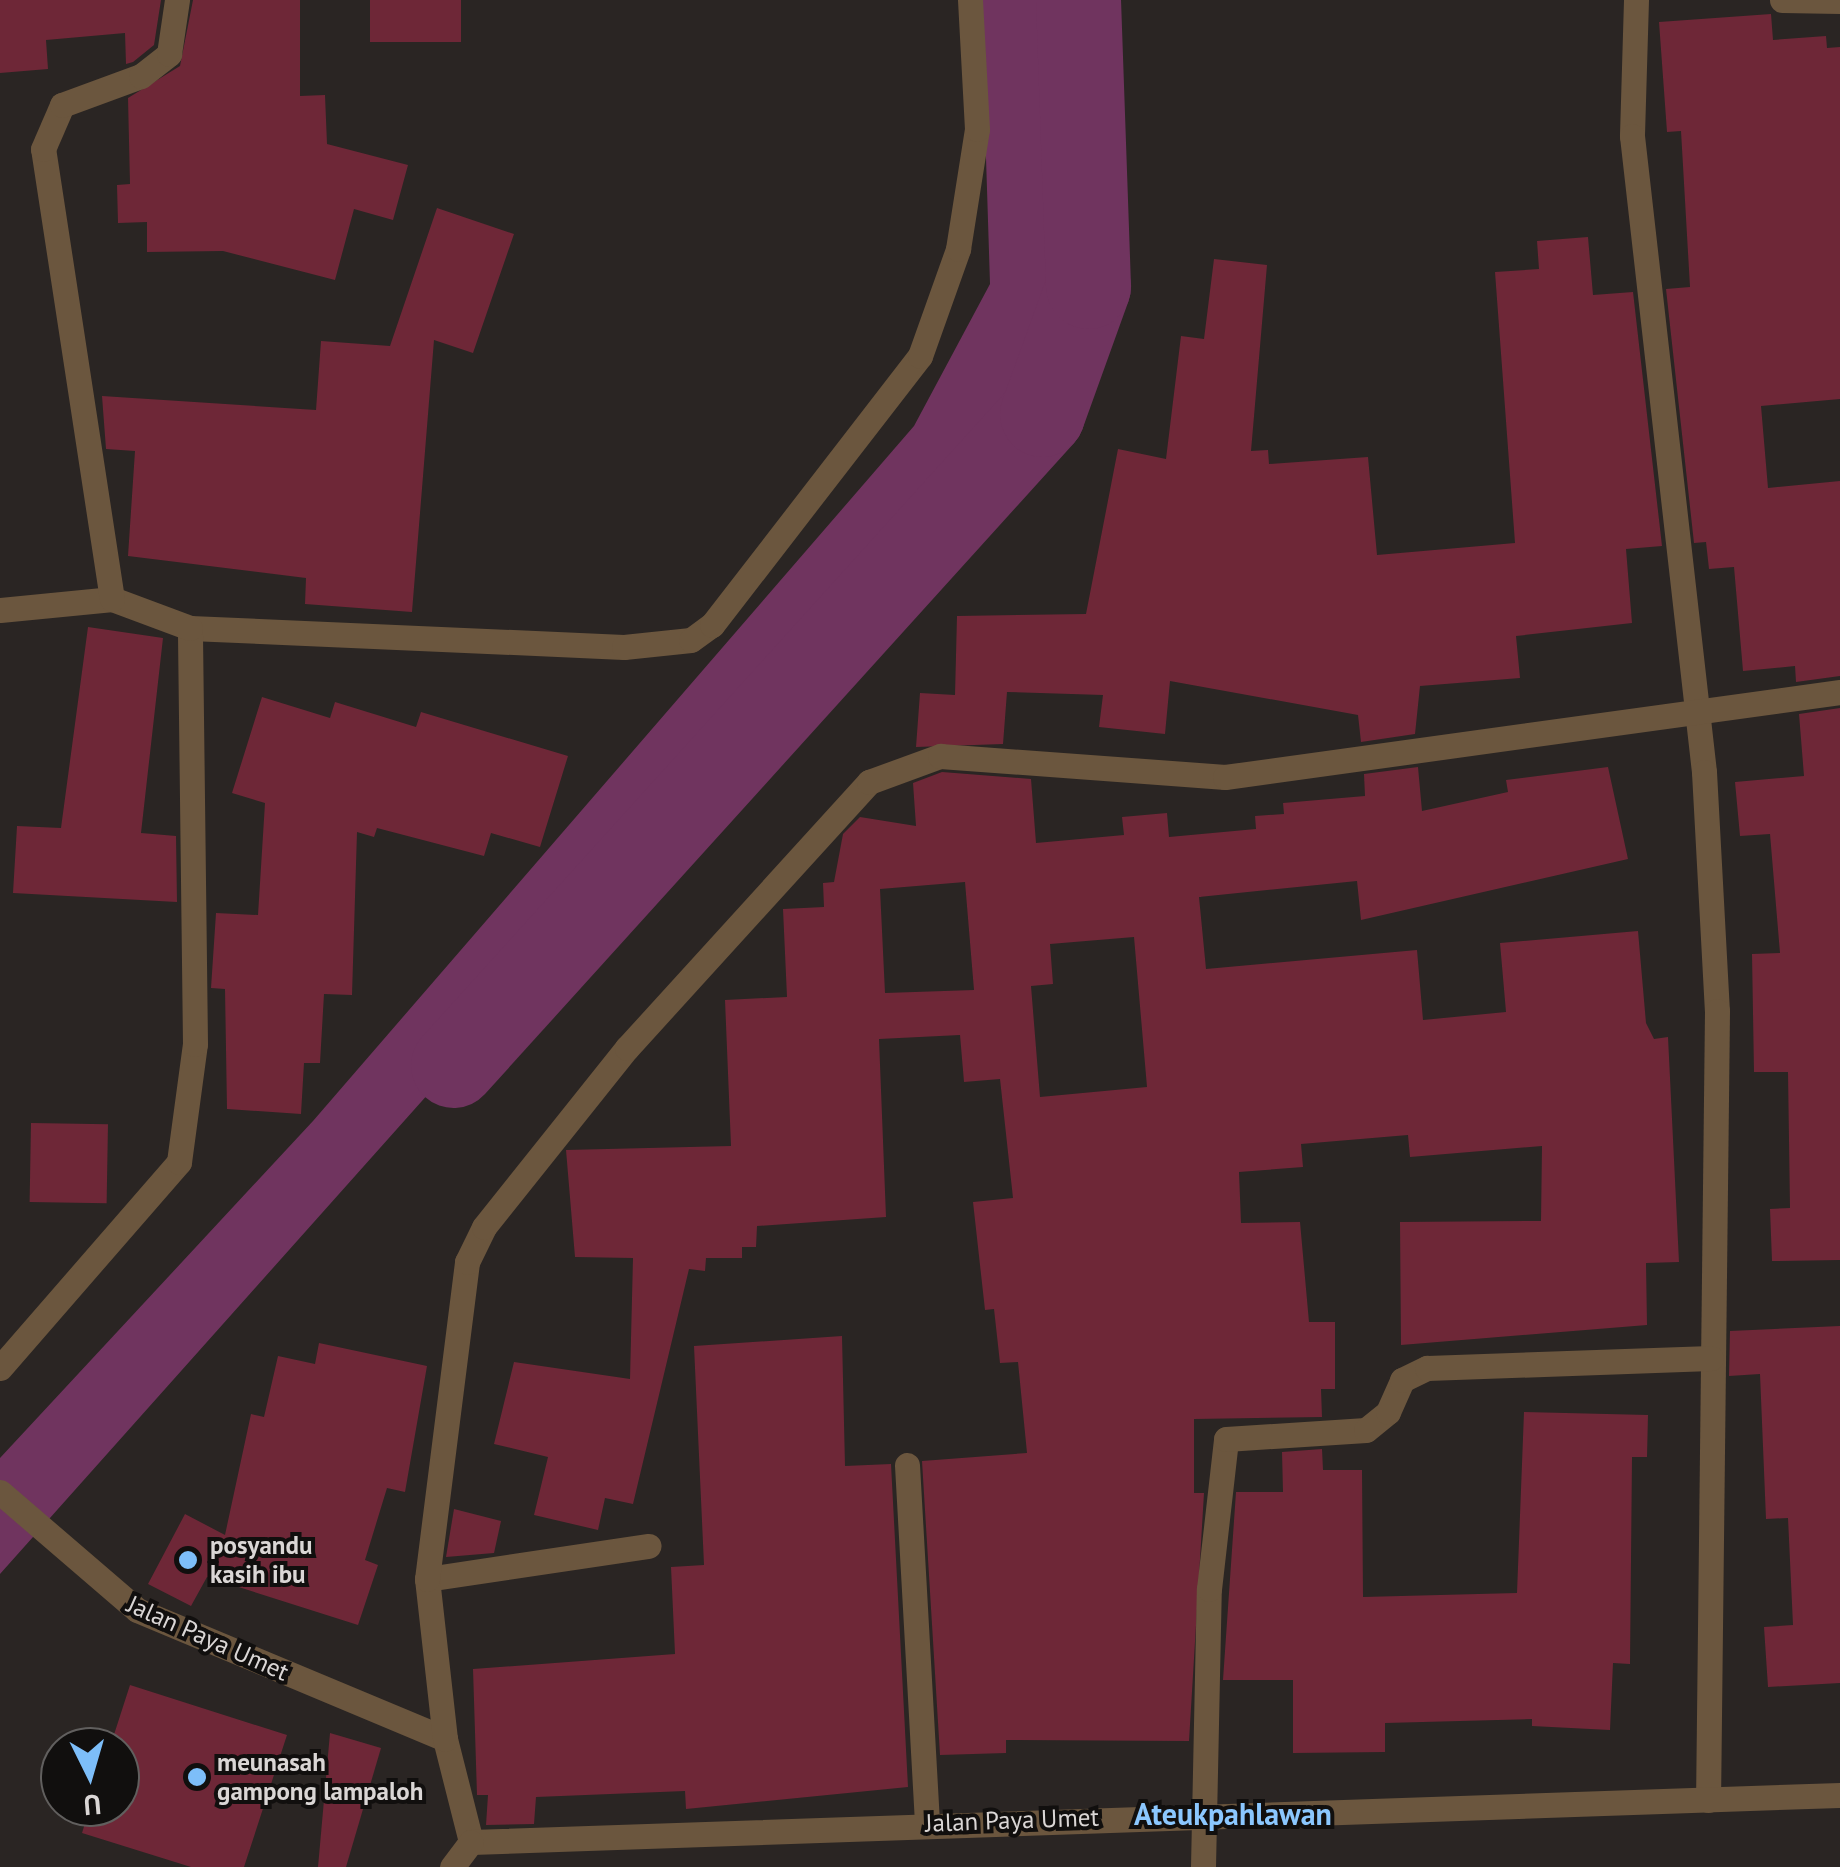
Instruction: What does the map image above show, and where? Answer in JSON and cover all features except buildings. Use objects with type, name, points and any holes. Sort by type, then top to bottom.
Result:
[{"type":"street","points":[[112,599],[42,149],[62,105],[141,76],[169,54],[177,0]]},
{"type":"street","points":[[0,610],[112,599],[190,628],[624,647],[692,640],[712,625],[920,356],[958,248],[977,129],[970,0]]},
{"type":"street","points":[[1636,0],[1632,136],[1698,712],[1717,1011],[1708,1800]]},
{"type":"street","points":[[1782,0],[1840,1]]},
{"type":"street","points":[[0,1368],[178,1162],[195,1044],[190,628]]},
{"type":"street","points":[[452,1867],[471,1842],[445,1739],[427,1579],[457,1308],[484,1227],[627,1048],[830,818],[891,769],[940,756],[1225,777],[1840,692]]},
{"type":"street","points":[[1203,1867],[1209,1814],[1210,1589],[1226,1438],[1366,1430],[1388,1412],[1402,1380],[1426,1368],[1711,1358]]},
{"type":"street","points":[[907,1465],[927,1822]]},
{"type":"street","name":"Jalan Paya Umet","points":[[0,1492],[87,1574],[136,1610],[445,1739]]},
{"type":"street","points":[[427,1579],[648,1546]]},
{"type":"street","name":"Jalan Paya Umet","points":[[471,1842],[927,1822],[1840,1796]]},
{"type":"shaded area","points":[[981,0],[1069,0],[1076,116],[1064,291],[1009,431],[917,546],[0,1574],[0,1458],[313,1121],[914,426],[990,284]]},
{"type":"waterway","points":[[453,1065],[1042,414],[1088,286],[1078,0]]},
{"type":"place","name":"posyandu kasih ibu","points":[[188,1560]]},
{"type":"place","name":"meunasah gampong lampaloh","points":[[197,1777]]},
{"type":"district","name":"Ateukpahlawan","points":[[1233,1814]]}]
